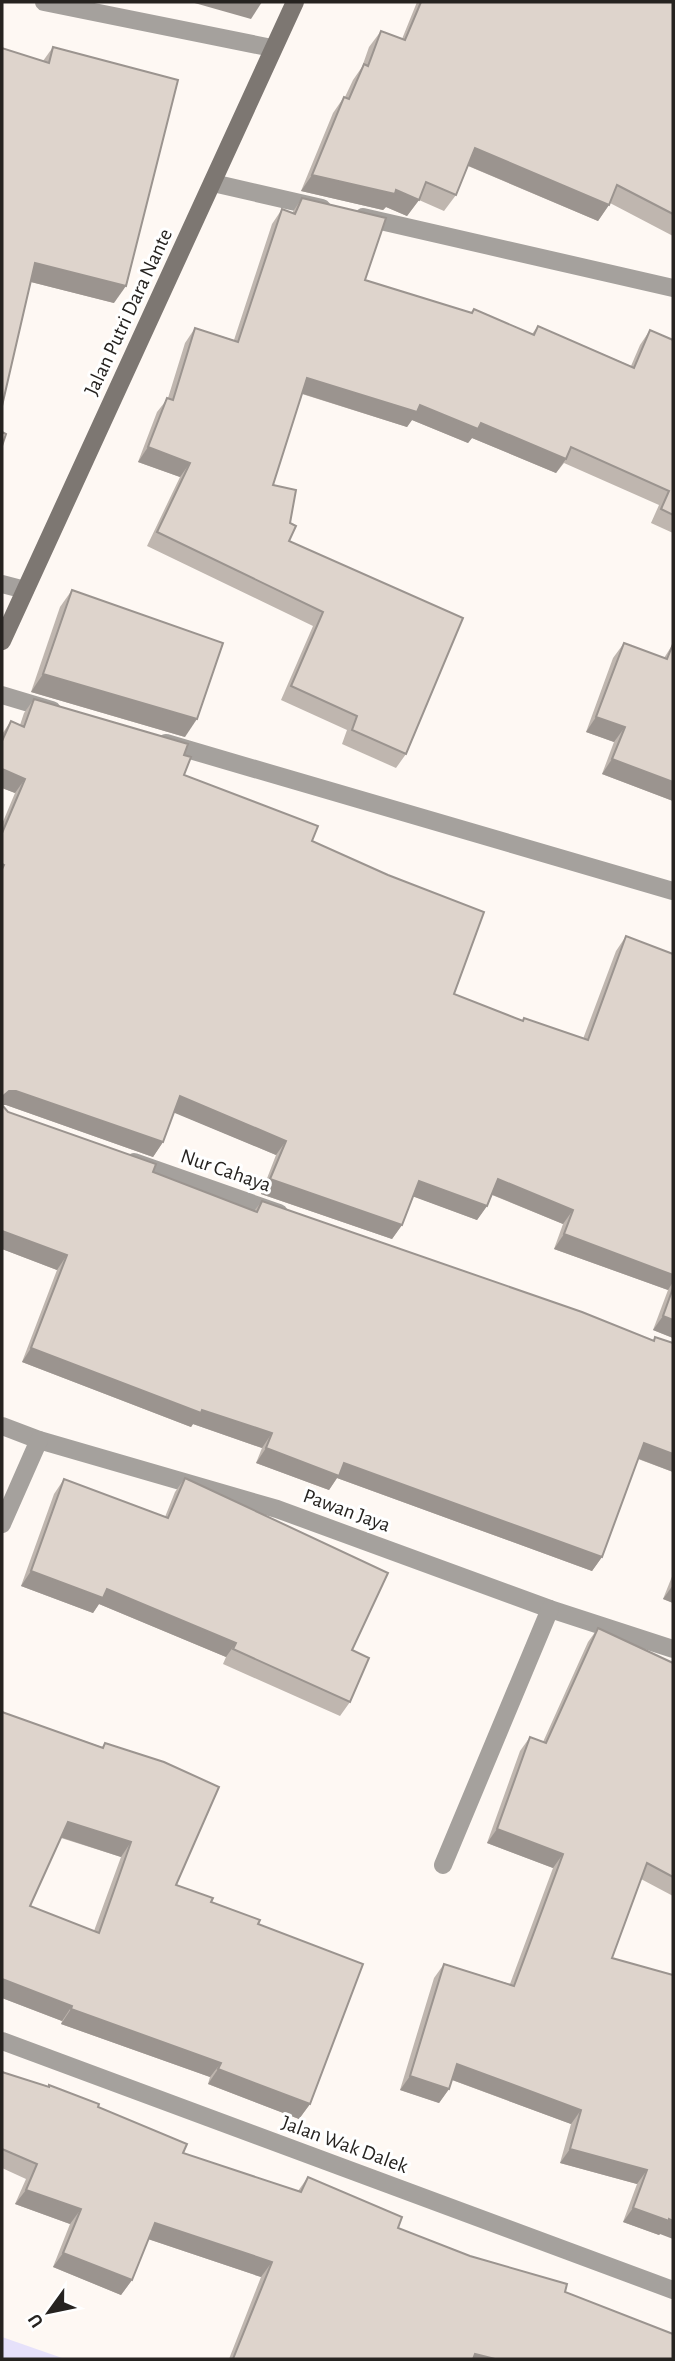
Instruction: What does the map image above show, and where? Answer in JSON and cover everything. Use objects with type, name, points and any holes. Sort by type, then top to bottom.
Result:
[{"type":"street","points":[[44,2],[272,48]]},
{"type":"street","name":"Jalan Putri Dara Nante","points":[[2,640],[295,2]]},
{"type":"street","points":[[213,183],[673,288]]},
{"type":"street","points":[[2,584],[25,590]]},
{"type":"street","points":[[2,695],[69,715]]},
{"type":"street","points":[[149,738],[673,891]]},
{"type":"street","name":"Nur Cahaya","points":[[120,1157],[291,1217]]},
{"type":"street","name":"Pawan Jaya","points":[[2,1426],[39,1440],[277,1509],[550,1609],[673,1649]]},
{"type":"street","points":[[2,1524],[39,1440]]},
{"type":"street","points":[[443,1865],[550,1609]]},
{"type":"street","name":"Jalan Wak Dalek","points":[[2,2041],[673,2290]]},
{"type":"shaded area","points":[[2,2337],[65,2359],[2,2359]]},
{"type":"building","points":[[421,2],[673,2],[673,214],[617,185],[609,205],[475,148],[456,195],[426,182],[419,200],[396,190],[395,194],[312,175],[344,97],[349,99],[364,64],[368,66],[381,31],[405,40]]},
{"type":"building","points":[[53,47],[178,80],[126,286],[35,263],[2,406],[2,48],[49,63]]},
{"type":"building","points":[[302,198],[386,218],[365,280],[472,313],[474,309],[534,335],[538,326],[634,368],[650,330],[673,340],[673,515],[661,509],[669,491],[571,447],[566,459],[481,423],[478,429],[420,405],[417,412],[307,378],[273,485],[296,490],[290,523],[296,526],[289,541],[463,618],[406,754],[352,730],[357,716],[291,686],[323,612],[157,532],[190,463],[148,447],[167,398],[173,400],[195,328],[238,342],[282,209],[295,214]]},
{"type":"building","points":[[72,590],[223,643],[197,719],[43,674]]},
{"type":"building","points":[[624,643],[667,659],[673,644],[673,782],[612,759],[625,727],[596,717]]},
{"type":"building","points":[[34,699],[188,744],[184,755],[191,757],[184,775],[318,826],[312,841],[388,875],[484,912],[454,994],[523,1021],[524,1018],[588,1040],[626,936],[673,954],[673,1275],[564,1234],[573,1210],[498,1179],[487,1206],[419,1181],[402,1225],[270,1179],[286,1141],[180,1096],[163,1142],[16,1091],[9,1091],[2,1097],[2,833],[25,779],[2,769],[2,741],[11,721],[24,727]]},
{"type":"building","points":[[2,1105],[8,1112],[156,1164],[153,1172],[257,1212],[262,1201],[582,1312],[654,1341],[655,1337],[673,1343],[673,1454],[644,1443],[602,1557],[344,1463],[339,1476],[266,1448],[272,1433],[202,1410],[201,1413],[31,1348],[67,1255],[2,1231]]},
{"type":"building","points":[[673,1288],[673,1320],[663,1316]]},
{"type":"building","points":[[185,1478],[388,1573],[352,1650],[369,1658],[350,1702],[233,1649],[236,1643],[107,1589],[103,1598],[31,1571],[64,1479],[168,1518]]},
{"type":"building","points":[[598,1628],[673,1663],[673,1877],[647,1863],[612,1958],[673,1975],[673,2221],[633,2208],[647,2170],[570,2149],[581,2110],[457,2064],[449,2089],[410,2076],[444,1964],[514,1986],[563,1854],[497,1829],[530,1737],[546,1743]]},
{"type":"building","points":[[2,1712],[103,1748],[105,1743],[164,1762],[219,1787],[176,1885],[213,1898],[211,1902],[260,1920],[258,1924],[363,1964],[310,2104],[218,2069],[221,2063],[71,2009],[72,2006],[2,1979]],"holes":[[[68,1822],[131,1842],[99,1933],[30,1906]]]},
{"type":"building","points":[[2,2072],[49,2085],[99,2104],[98,2107],[187,2144],[183,2153],[301,2192],[308,2177],[402,2217],[398,2228],[470,2256],[567,2284],[565,2292],[673,2334],[673,2359],[495,2359],[475,2354],[473,2359],[233,2359],[272,2262],[155,2223],[132,2280],[63,2253],[81,2209],[26,2190],[37,2164],[2,2149]]}]
